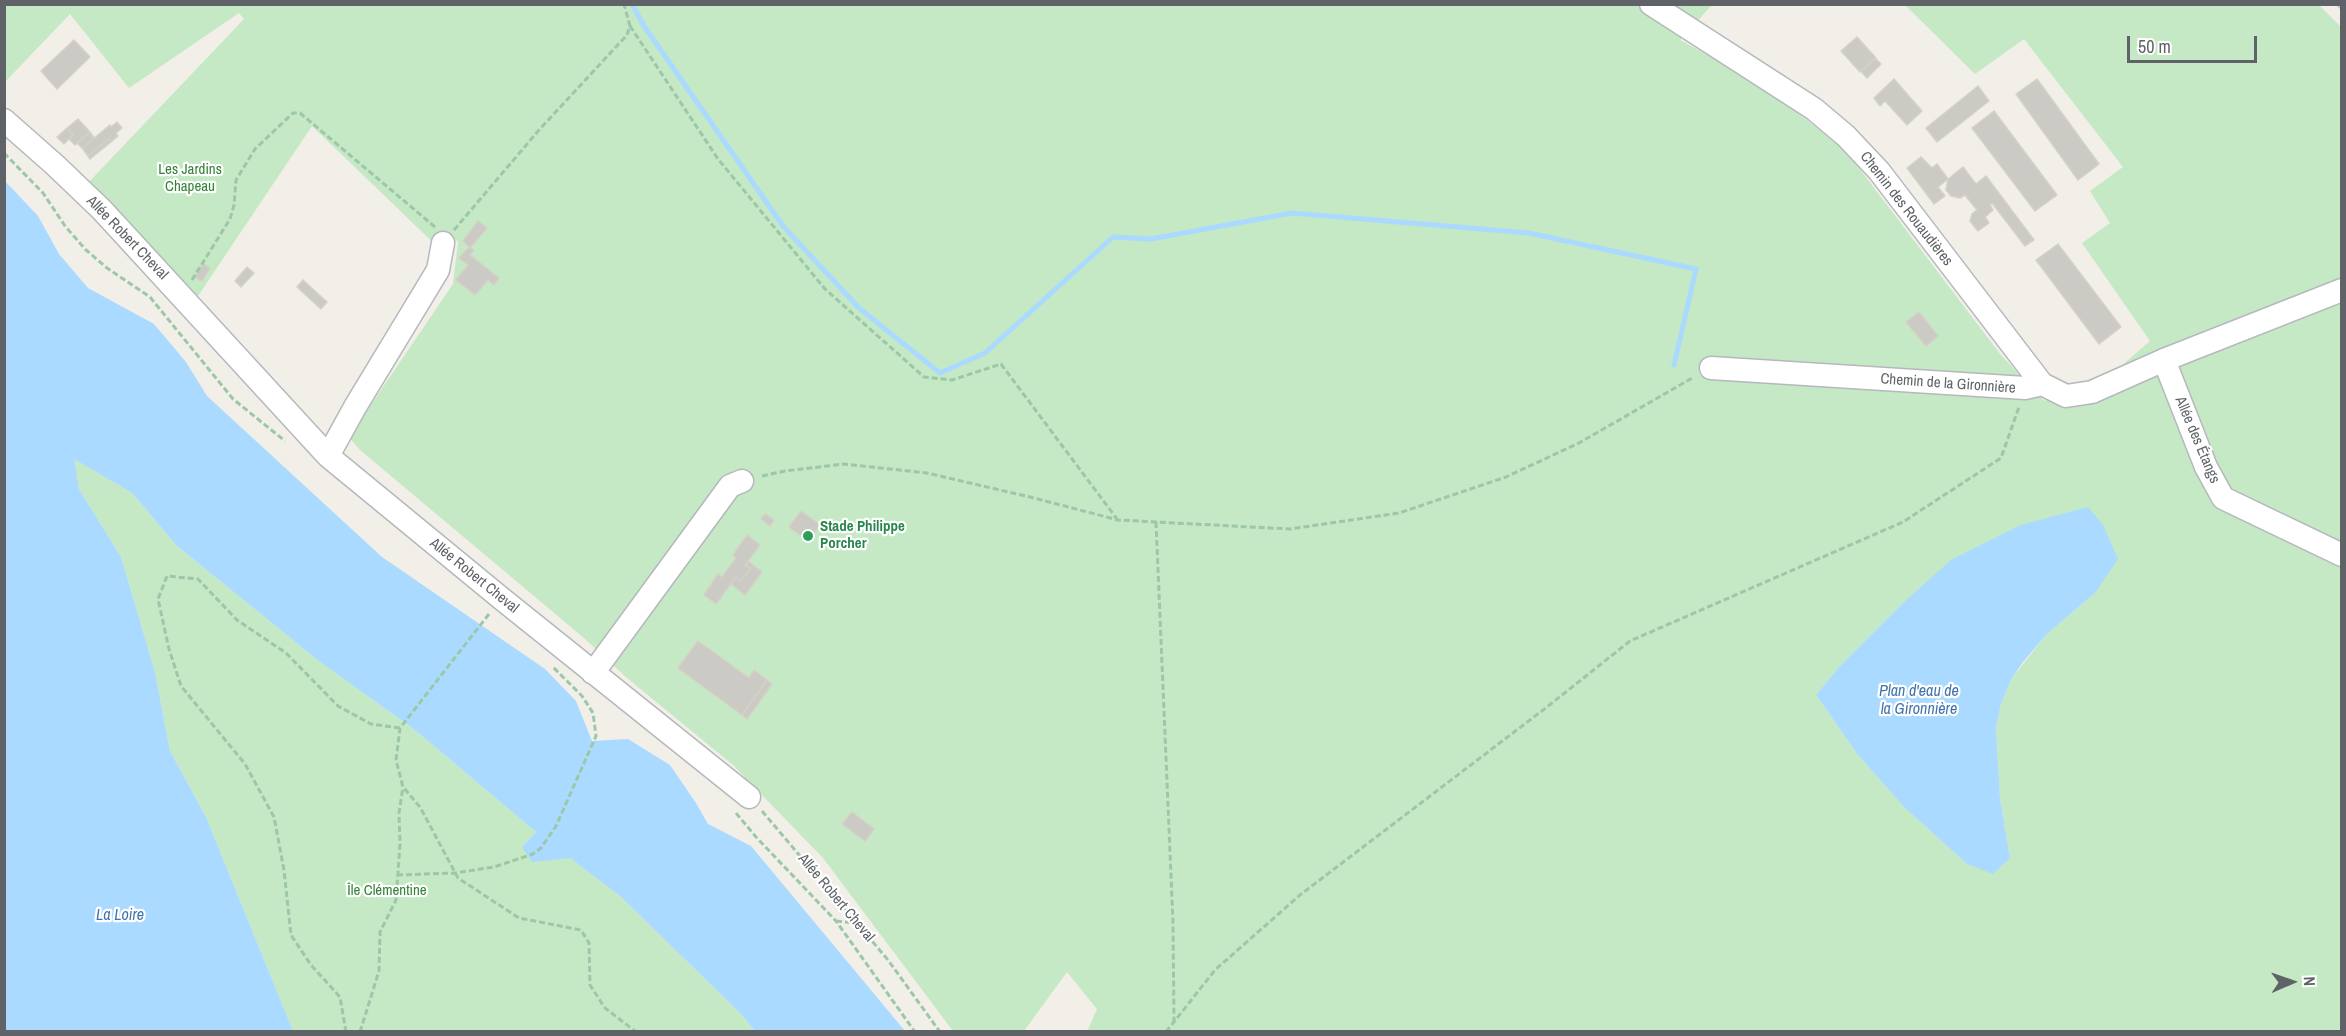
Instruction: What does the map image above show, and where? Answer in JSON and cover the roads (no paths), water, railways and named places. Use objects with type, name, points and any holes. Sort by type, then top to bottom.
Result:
[{"type":"street","name":"Chemin des Rouaudières","points":[[1651,4],[1814,109],[1846,136],[1879,171],[2034,386]]},
{"type":"street","name":"Allée Robert Cheval","points":[[4,120],[63,172],[179,293],[328,456],[593,673],[749,797]]},
{"type":"street","points":[[328,456],[354,407],[438,270],[445,240]]},
{"type":"street","name":"Chemin de la Gironnière","points":[[1711,368],[2034,386],[2066,396],[2092,392],[2164,360],[2342,290]]},
{"type":"street","name":"Allée des Étangs","points":[[2164,360],[2206,467],[2223,498],[2342,555]]},
{"type":"street","points":[[593,673],[730,486],[742,481]]},
{"type":"water","name":"La Loire","points":[[4,180],[38,216],[59,254],[88,288],[154,324],[186,362],[207,396],[382,557],[545,669],[576,701],[592,741],[628,739],[670,765],[708,824],[751,846],[905,1031],[755,1031],[740,1013],[620,896],[570,858],[532,862],[522,847],[536,832],[415,730],[320,662],[177,546],[132,493],[74,459],[79,489],[121,557],[155,672],[170,751],[206,817],[293,1031],[5,1031]]},
{"type":"water","name":"Plan d'eau de la Gironnière","points":[[2088,507],[2103,525],[2118,559],[2095,593],[2047,634],[2023,662],[2012,678],[2001,704],[1996,729],[2000,798],[2010,858],[1993,874],[1967,864],[1904,807],[1858,755],[1816,695],[1839,667],[1901,605],[1951,560],[2021,525]]},
{"type":"waterway","points":[[632,4],[644,26],[783,226],[859,308],[940,373],[985,353],[1113,237],[1151,239],[1292,213],[1529,233],[1696,269],[1674,365]]},
{"type":"place","name":"Stade Philippe Porcher","points":[[808,536]]},
{"type":"park label","name":"Les Jardins Chapeau","points":[[190,178]]},
{"type":"park label","name":"Île Clémentine","points":[[387,891]]}]
